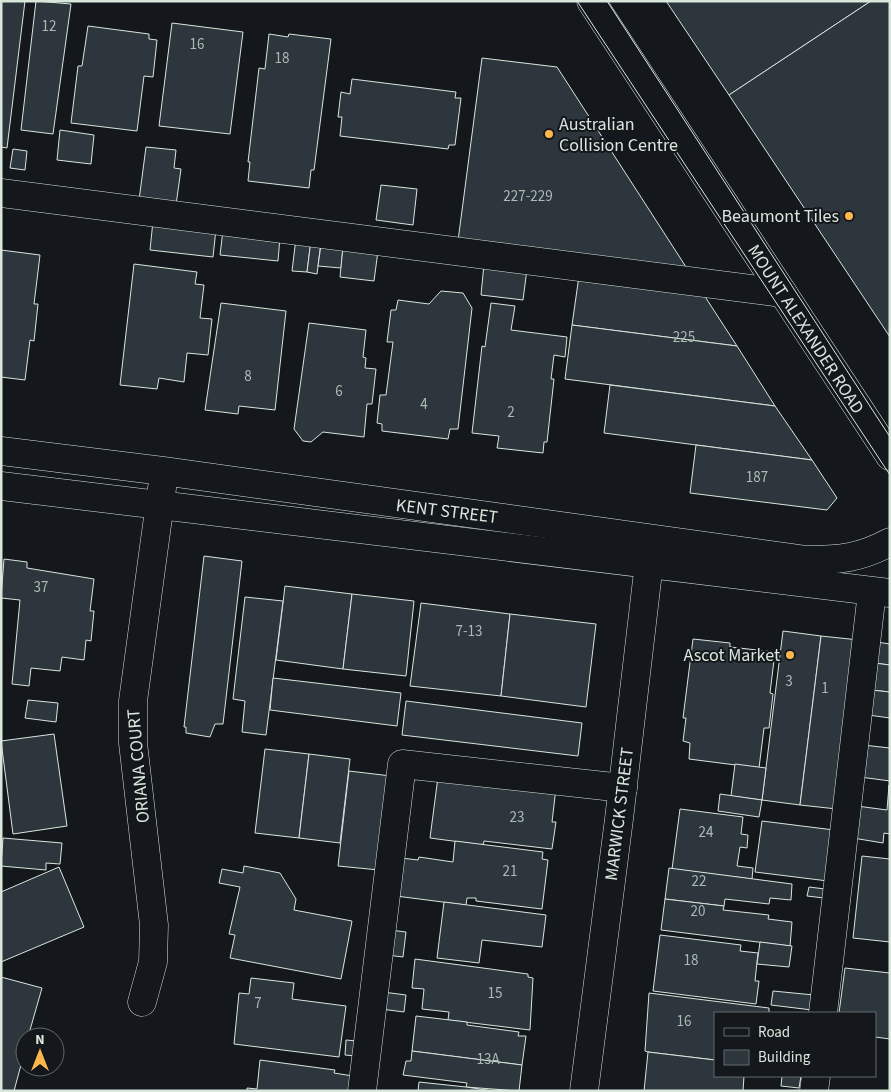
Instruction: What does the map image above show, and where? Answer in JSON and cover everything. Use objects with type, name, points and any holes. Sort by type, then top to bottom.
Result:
[{"type":"street","name":"MOUNT ALEXANDER ROAD","points":[[592,1],[890,456]]},
{"type":"street","points":[[1,193],[783,293]]},
{"type":"street","name":"KENT STREET","points":[[1,451],[163,471],[368,501],[652,537],[808,560],[835,560],[859,556],[890,542]]},
{"type":"street","name":"ORIANA COURT","points":[[142,1002],[153,962],[154,926],[133,743],[133,701],[160,506],[163,471]]},
{"type":"street","name":"KENT STREET","points":[[1,486],[881,592]]},
{"type":"street","name":"MARWICK STREET","points":[[584,1091],[623,788],[652,537]]},
{"type":"street","points":[[823,1012],[881,592]]},
{"type":"street","points":[[362,1091],[402,764],[623,788]]},
{"type":"street","points":[[814,1091],[816,1077]]},
{"type":"building","points":[[1,1],[25,1],[7,148],[1,147]]},
{"type":"building","points":[[36,1],[71,4],[53,134],[21,130]]},
{"type":"building","points":[[666,1],[871,1],[729,95]]},
{"type":"building","name":"Beaumont Tiles","points":[[871,1],[890,1],[890,337],[729,95]]},
{"type":"building","points":[[172,23],[243,32],[230,134],[159,126]]},
{"type":"building","points":[[88,26],[149,34],[149,39],[157,40],[153,77],[144,76],[137,131],[71,123],[78,66],[82,66]]},
{"type":"building","points":[[269,34],[288,37],[289,34],[331,39],[314,170],[311,170],[309,188],[248,181],[250,162],[248,162],[259,68],[265,69]]},
{"type":"building","points":[[482,58],[557,67],[688,270],[458,241]]},
{"type":"building","points":[[352,79],[456,92],[455,98],[461,98],[455,145],[449,145],[448,149],[340,136],[342,117],[338,117],[341,92],[350,94]]},
{"type":"building","points":[[60,130],[94,135],[91,164],[57,160]]},
{"type":"building","points":[[146,147],[176,150],[174,168],[181,169],[176,205],[139,200]]},
{"type":"building","points":[[13,149],[27,151],[25,170],[10,168]]},
{"type":"building","points":[[381,185],[417,189],[413,225],[376,220]]},
{"type":"building","points":[[153,221],[216,229],[213,257],[150,250]]},
{"type":"building","points":[[223,230],[280,237],[278,261],[220,255]]},
{"type":"building","points":[[296,238],[311,240],[307,272],[292,271]]},
{"type":"building","points":[[311,240],[321,242],[317,274],[307,272]]},
{"type":"building","points":[[321,245],[343,247],[341,268],[318,266]]},
{"type":"building","points":[[343,247],[378,251],[374,281],[340,277]]},
{"type":"building","points":[[1,250],[40,255],[34,304],[38,304],[34,341],[30,340],[25,380],[1,377]]},
{"type":"building","points":[[134,264],[197,272],[195,284],[204,285],[200,318],[212,319],[208,355],[187,353],[184,382],[159,378],[157,389],[120,385]]},
{"type":"building","points":[[484,264],[527,269],[523,300],[481,295]]},
{"type":"building","points":[[579,276],[702,292],[737,346],[572,325]]},
{"type":"building","points":[[441,291],[463,293],[472,308],[458,429],[450,429],[448,439],[382,431],[382,424],[377,423],[380,395],[386,395],[393,342],[387,342],[391,310],[396,310],[398,300],[429,304]]},
{"type":"building","points":[[221,303],[286,311],[275,410],[239,406],[238,414],[205,410]]},
{"type":"building","points":[[491,303],[515,306],[511,330],[567,337],[565,357],[554,355],[551,379],[554,379],[547,442],[544,442],[543,453],[497,448],[499,436],[472,433],[482,346],[485,347]]},
{"type":"building","points":[[309,323],[366,330],[363,357],[366,358],[365,368],[376,369],[372,404],[367,404],[364,437],[323,432],[311,442],[303,441],[294,429]]},
{"type":"building","points":[[572,325],[737,346],[775,406],[565,379]]},
{"type":"building","points":[[610,385],[775,406],[812,460],[604,433]]},
{"type":"building","points":[[696,445],[812,460],[837,498],[827,510],[690,493]]},
{"type":"building","points":[[204,556],[242,561],[223,724],[215,724],[210,737],[186,733],[186,727],[184,727]]},
{"type":"building","points":[[4,559],[27,562],[27,568],[94,579],[90,611],[94,611],[91,641],[86,640],[84,660],[62,657],[60,671],[31,668],[29,686],[12,684],[20,600],[1,598]]},
{"type":"building","points":[[285,586],[352,594],[343,669],[276,660]]},
{"type":"building","points":[[352,594],[414,601],[406,676],[343,669]]},
{"type":"building","points":[[245,597],[283,601],[266,735],[242,732],[245,701],[233,699]]},
{"type":"building","points":[[421,603],[510,614],[501,696],[410,686]]},
{"type":"building","points":[[510,614],[596,624],[586,707],[501,696]]},
{"type":"building","points":[[783,631],[821,636],[800,805],[762,800]]},
{"type":"building","points":[[821,636],[859,640],[837,809],[800,805]]},
{"type":"building","points":[[693,639],[730,643],[730,647],[775,652],[770,693],[773,694],[769,728],[764,728],[759,768],[689,759],[690,743],[683,741],[686,718],[683,718]]},
{"type":"building","points":[[877,642],[890,644],[890,665],[874,663]]},
{"type":"building","points":[[874,663],[890,665],[890,692],[871,690]]},
{"type":"building","points":[[273,678],[401,693],[397,726],[270,710]]},
{"type":"building","points":[[871,690],[890,692],[890,718],[868,715]]},
{"type":"building","points":[[28,700],[58,703],[56,722],[25,718]]},
{"type":"building","points":[[406,701],[582,723],[578,756],[402,735]]},
{"type":"building","points":[[54,734],[67,826],[13,834],[1,741]]},
{"type":"building","points":[[863,745],[890,748],[890,781],[860,777]]},
{"type":"building","points":[[265,749],[309,754],[299,838],[255,833]]},
{"type":"building","points":[[309,754],[350,759],[340,843],[299,838]]},
{"type":"building","points":[[735,764],[766,768],[762,800],[731,796]]},
{"type":"building","points":[[349,771],[391,776],[379,870],[338,866]]},
{"type":"building","points":[[438,777],[556,788],[552,822],[556,822],[552,849],[484,841],[483,845],[430,838]]},
{"type":"building","points":[[889,785],[890,834],[884,833],[883,843],[853,838],[857,806],[887,810]]},
{"type":"building","points":[[720,794],[762,800],[759,817],[718,811]]},
{"type":"building","points":[[680,809],[743,817],[741,834],[748,835],[747,848],[740,847],[737,866],[753,868],[752,879],[672,869]]},
{"type":"building","points":[[762,821],[834,830],[828,881],[755,872]]},
{"type":"building","points":[[3,838],[62,843],[60,864],[46,863],[46,870],[1,866]]},
{"type":"building","points":[[455,841],[543,852],[542,859],[548,860],[542,909],[476,901],[476,898],[467,898],[466,905],[396,896],[401,858],[418,860],[419,857],[453,862]]},
{"type":"building","points":[[862,856],[890,859],[890,942],[853,938]]},
{"type":"building","points":[[244,866],[280,873],[296,899],[294,910],[352,921],[341,979],[230,958],[235,935],[229,934],[240,887],[219,883],[222,869],[243,873]]},
{"type":"building","points":[[59,867],[84,927],[1,962],[1,892]]},
{"type":"building","points":[[669,868],[792,884],[791,900],[770,898],[769,904],[725,899],[724,906],[665,899]]},
{"type":"building","points":[[809,887],[825,889],[824,898],[807,896]]},
{"type":"building","points":[[665,899],[724,906],[723,910],[769,915],[768,919],[792,922],[790,946],[661,930]]},
{"type":"building","points":[[444,902],[546,915],[542,947],[482,940],[479,963],[437,958]]},
{"type":"building","points":[[390,930],[406,932],[403,957],[387,955]]},
{"type":"building","points":[[660,935],[741,945],[740,951],[758,953],[755,981],[759,981],[756,1004],[653,991]]},
{"type":"building","points":[[760,942],[792,946],[789,967],[757,964]]},
{"type":"building","points":[[415,959],[528,974],[528,977],[533,978],[530,1030],[448,1020],[449,1012],[422,1009],[424,989],[412,988]]},
{"type":"building","points":[[845,968],[890,973],[890,1039],[876,1037],[876,1012],[839,1012]]},
{"type":"building","points":[[1,977],[42,988],[31,1027],[15,1027],[15,1077],[18,1077],[14,1091],[1,1091]]},
{"type":"building","points":[[251,978],[294,983],[292,999],[346,1006],[339,1057],[234,1044],[239,993],[249,994]]},
{"type":"building","points":[[773,991],[814,995],[812,1010],[771,1005]]},
{"type":"building","points":[[383,992],[406,995],[404,1012],[381,1009]]},
{"type":"building","points":[[649,993],[769,1008],[769,1012],[714,1012],[714,1060],[645,1051]]},
{"type":"building","points":[[416,1016],[467,1022],[467,1025],[519,1032],[518,1036],[526,1036],[522,1065],[412,1051]]},
{"type":"building","points":[[346,1040],[357,1041],[355,1056],[345,1055]]},
{"type":"building","points":[[412,1051],[522,1065],[519,1091],[466,1087],[467,1083],[403,1075],[406,1061],[411,1061]]},
{"type":"building","points":[[648,1052],[714,1060],[714,1077],[744,1077],[743,1091],[644,1091]]},
{"type":"building","points":[[260,1060],[335,1070],[334,1073],[353,1076],[351,1091],[247,1091],[247,1088],[257,1089]]},
{"type":"building","points":[[782,1077],[801,1077],[799,1088],[781,1086]]},
{"type":"building","points":[[419,1082],[466,1087],[493,1091],[418,1091]]},
{"type":"tram line","points":[[577,1],[890,475]]},
{"type":"tram line","points":[[607,1],[890,437]]},
{"type":"place","name":"Australian Collision Centre","points":[[549,134]]},
{"type":"place","name":"Beaumont Tiles","points":[[849,216]]},
{"type":"place","name":"Ascot Market","points":[[790,655]]}]
